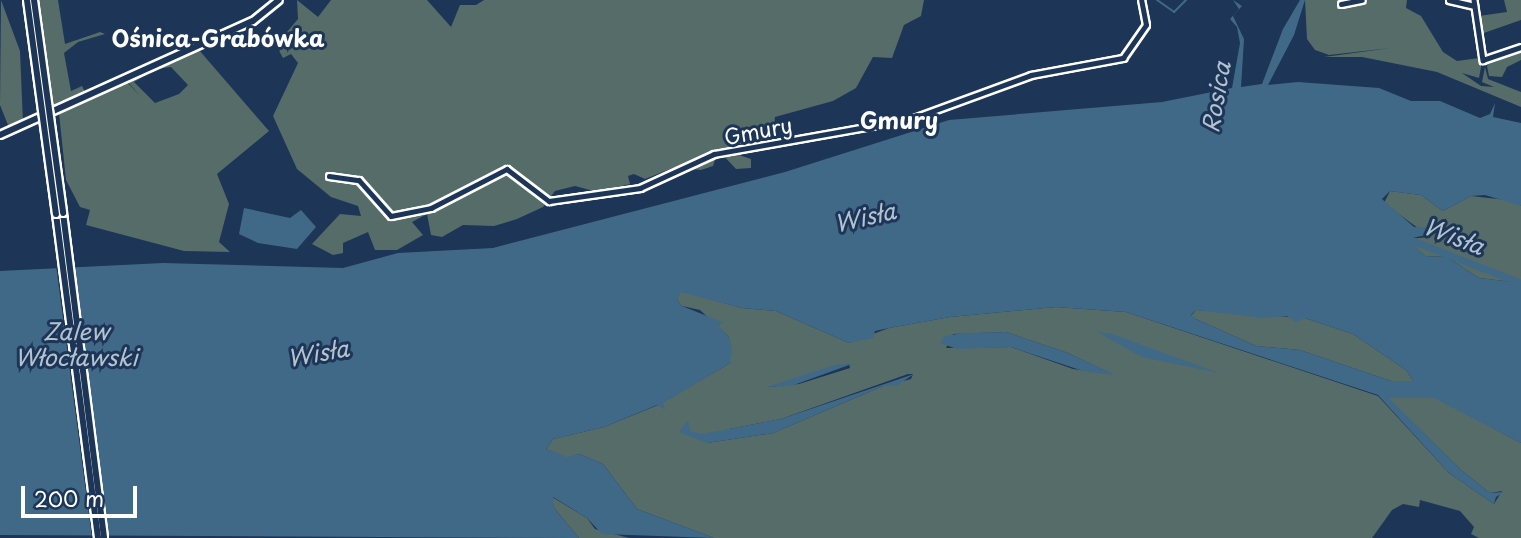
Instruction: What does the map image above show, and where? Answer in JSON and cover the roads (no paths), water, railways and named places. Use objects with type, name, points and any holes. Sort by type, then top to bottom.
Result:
[{"type":"main road","points":[[27,0],[104,538]]},
{"type":"main road","points":[[34,0],[98,538]]},
{"type":"main road","points":[[0,135],[253,21],[279,0]]},
{"type":"street","name":"Gmury","points":[[329,176],[359,180],[391,216],[431,208],[507,169],[550,201],[640,188],[714,154],[911,119],[1031,75],[1123,58],[1147,22],[1141,0]]},
{"type":"street","points":[[1341,4],[1362,0]]},
{"type":"street","points":[[1450,0],[1474,3],[1483,60],[1521,47]]},
{"type":"water","name":"Zalew Włocławski","points":[[1233,0],[1242,6],[1233,16],[1244,39],[1241,87],[1262,84],[1283,29],[1300,0],[1305,0],[1294,35],[1268,85],[1298,82],[1379,88],[1411,101],[1440,101],[1480,118],[1490,114],[1495,103],[1493,117],[1521,123],[1521,206],[1485,195],[1471,196],[1443,211],[1421,195],[1390,191],[1382,199],[1414,227],[1457,228],[1408,239],[1425,256],[1447,257],[1479,278],[1521,283],[1521,443],[1434,398],[1389,398],[1461,470],[1490,493],[1504,492],[1496,497],[1494,504],[1449,473],[1378,395],[1126,312],[1056,307],[950,317],[875,331],[873,338],[849,343],[776,311],[742,308],[681,292],[677,300],[682,306],[722,322],[719,327],[729,337],[732,349],[730,363],[663,403],[665,410],[657,405],[604,427],[553,439],[546,449],[567,457],[579,454],[603,464],[637,509],[714,538],[602,534],[587,518],[553,497],[554,508],[579,538],[0,535],[0,271],[163,263],[343,268],[398,253],[493,248],[785,172],[949,120],[1162,102],[1232,88],[1240,43],[1237,27],[1230,19],[1239,9]],"holes":[[[1196,310],[1263,318],[1287,316],[1296,322],[1305,318],[1353,334],[1406,370],[1413,381],[1391,381],[1300,350],[1256,346],[1191,315]]]},
{"type":"water","points":[[244,208],[290,218],[301,210],[316,227],[297,249],[258,243],[239,234]]},
{"type":"water","points":[[1006,332],[1068,353],[1115,375],[1083,371],[1011,347],[957,349],[940,343],[945,336],[963,333]]},
{"type":"water","points":[[1097,332],[1112,334],[1219,373],[1142,357]]},
{"type":"water","points":[[852,364],[791,386],[767,387],[835,365]]},
{"type":"water","points":[[914,374],[896,386],[883,386],[773,433],[707,443],[679,432],[688,420],[690,431],[702,434],[781,419]]},
{"type":"waterway","name":"Rosica","points":[[1157,0],[1174,12],[1186,0]]},
{"type":"waterway","name":"Wisła","points":[[1401,236],[1521,283]]},
{"type":"district","name":"Ośnica-Grabówka","points":[[218,38]]},
{"type":"district","name":"Gmury","points":[[899,120]]}]
